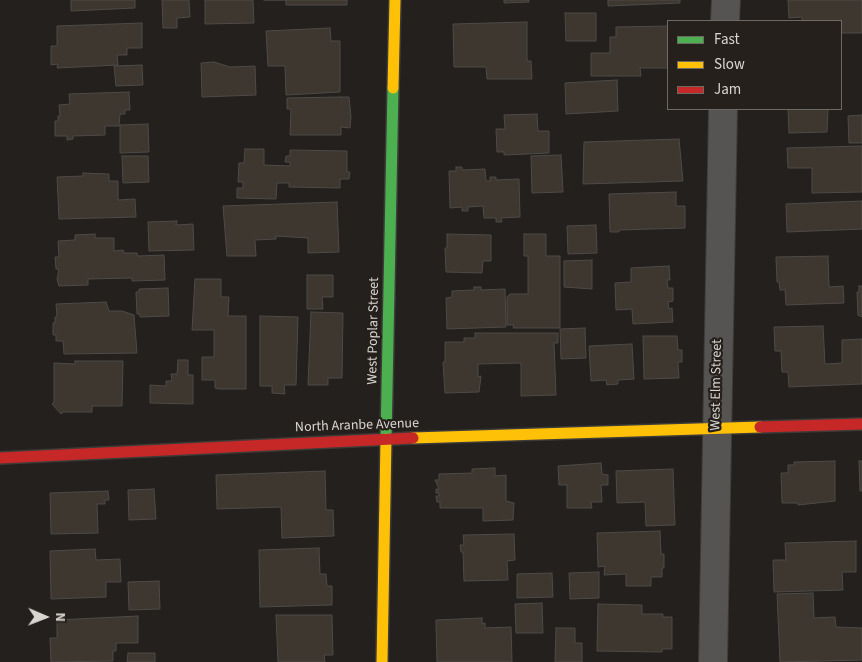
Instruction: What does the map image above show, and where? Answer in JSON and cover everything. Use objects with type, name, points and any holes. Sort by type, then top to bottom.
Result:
[{"type":"street","name":"West Poplar Street","points":[[382,662],[395,0]]},
{"type":"street","points":[[725,20],[726,0]]},
{"type":"street","name":"West Elm Street","points":[[713,662],[723,110]]},
{"type":"street","name":"North Aranbe Avenue","points":[[0,458],[387,439],[862,424]]},
{"type":"building","points":[[71,0],[135,0],[135,8],[71,11]]},
{"type":"building","points":[[162,0],[189,0],[190,17],[177,18],[177,28],[163,28]]},
{"type":"building","points":[[205,0],[253,0],[254,23],[205,24]]},
{"type":"building","points":[[286,0],[347,0],[347,5],[286,5]]},
{"type":"building","points":[[504,0],[529,0],[529,2],[504,3]]},
{"type":"building","points":[[608,0],[680,0],[680,3],[608,6]]},
{"type":"building","points":[[788,0],[862,0],[862,33],[842,33],[842,20],[802,20],[802,17],[789,18]]},
{"type":"building","points":[[565,13],[596,13],[596,41],[566,41]]},
{"type":"building","points":[[527,22],[527,61],[531,61],[532,79],[487,79],[486,67],[454,67],[453,24]]},
{"type":"building","points":[[142,23],[142,48],[127,48],[127,55],[117,55],[118,65],[57,68],[58,64],[51,65],[51,46],[57,46],[57,26]]},
{"type":"building","points":[[667,26],[667,68],[640,68],[641,76],[591,76],[591,53],[610,53],[610,37],[616,37],[616,27]]},
{"type":"building","points":[[330,28],[331,41],[340,41],[340,92],[286,95],[285,66],[268,66],[266,31]]},
{"type":"building","points":[[214,62],[230,67],[255,66],[256,95],[202,97],[201,63]]},
{"type":"building","points":[[142,65],[143,85],[116,86],[114,66]]},
{"type":"building","points":[[617,80],[618,111],[566,114],[565,83]]},
{"type":"building","points":[[129,92],[130,110],[125,110],[125,114],[120,114],[119,126],[105,126],[105,135],[73,136],[73,139],[67,140],[67,136],[55,136],[55,121],[58,121],[58,116],[60,116],[59,105],[70,104],[69,94]]},
{"type":"building","points":[[349,97],[350,128],[341,127],[341,135],[290,135],[291,109],[287,109],[287,98]]},
{"type":"building","points":[[788,110],[828,110],[827,132],[789,133]]},
{"type":"building","points":[[537,114],[538,131],[549,131],[549,153],[504,155],[504,152],[497,152],[496,129],[505,129],[504,115]]},
{"type":"building","points":[[862,115],[862,143],[849,143],[848,116]]},
{"type":"building","points":[[148,124],[149,152],[120,153],[120,125]]},
{"type":"building","points":[[679,139],[683,181],[583,184],[584,142]]},
{"type":"building","points":[[862,146],[862,192],[812,193],[812,168],[788,168],[787,148]]},
{"type":"building","points":[[245,149],[264,149],[264,165],[290,166],[290,162],[285,162],[286,156],[290,156],[290,150],[347,151],[349,179],[340,179],[340,188],[289,187],[289,183],[277,183],[276,199],[237,198],[237,188],[243,188],[243,182],[238,182],[239,163],[244,163]]},
{"type":"building","points":[[561,155],[563,192],[532,193],[531,156]]},
{"type":"building","points":[[122,156],[148,156],[149,182],[123,183]]},
{"type":"building","points":[[456,167],[462,167],[462,170],[485,169],[486,181],[490,181],[490,177],[496,177],[496,180],[519,179],[520,217],[501,218],[502,222],[496,222],[496,218],[484,218],[483,206],[468,207],[468,211],[462,211],[462,207],[450,208],[449,171],[456,171]]},
{"type":"building","points":[[83,173],[109,174],[109,181],[118,181],[118,200],[135,199],[136,217],[59,219],[57,177],[83,176]]},
{"type":"building","points":[[676,192],[676,206],[685,206],[685,228],[619,230],[619,232],[610,232],[609,194]]},
{"type":"building","points":[[862,201],[862,229],[787,232],[786,204]]},
{"type":"building","points":[[337,202],[339,252],[308,253],[308,238],[276,236],[276,239],[255,240],[256,256],[227,256],[223,206]]},
{"type":"building","points":[[177,221],[176,225],[193,224],[194,250],[149,251],[148,222]]},
{"type":"building","points":[[596,225],[597,253],[568,254],[567,226]]},
{"type":"building","points":[[95,234],[95,238],[114,238],[114,251],[123,250],[124,253],[137,253],[138,256],[164,255],[165,280],[132,281],[132,278],[88,279],[88,285],[59,286],[57,279],[59,269],[56,269],[55,257],[59,257],[58,241],[75,240],[75,235]]},
{"type":"building","points":[[447,234],[491,235],[491,261],[483,261],[482,273],[446,272],[445,248],[447,248]]},
{"type":"building","points":[[524,234],[546,234],[546,256],[560,256],[560,328],[513,328],[514,325],[507,325],[507,297],[510,294],[528,294],[528,256],[524,256]]},
{"type":"building","points":[[828,256],[829,287],[843,286],[844,303],[786,305],[785,290],[780,290],[779,282],[777,282],[776,257]]},
{"type":"building","points":[[592,260],[592,289],[564,287],[564,261]]},
{"type":"building","points":[[669,266],[670,280],[667,280],[668,288],[673,288],[673,301],[668,302],[669,309],[672,308],[673,322],[633,324],[632,309],[616,310],[615,283],[631,282],[631,268]]},
{"type":"building","points":[[307,275],[333,275],[333,297],[322,297],[323,309],[307,309]]},
{"type":"building","points":[[195,279],[221,279],[221,297],[229,297],[228,316],[246,316],[246,389],[219,389],[215,388],[215,380],[202,380],[202,357],[214,357],[214,330],[192,330]]},
{"type":"building","points":[[859,286],[862,286],[862,317],[858,315],[857,292],[859,292]]},
{"type":"building","points":[[474,287],[481,287],[481,290],[505,289],[506,327],[447,329],[446,298],[452,297],[452,291],[474,290]]},
{"type":"building","points":[[168,288],[169,316],[140,317],[140,314],[137,314],[136,292],[139,292],[139,289]]},
{"type":"building","points":[[106,302],[109,311],[122,311],[134,315],[137,353],[64,354],[63,341],[56,341],[56,335],[53,335],[53,323],[55,323],[55,317],[57,317],[56,304]]},
{"type":"building","points":[[311,312],[343,313],[342,378],[328,378],[328,385],[308,385]]},
{"type":"building","points":[[260,316],[298,317],[296,385],[284,385],[285,394],[272,393],[272,386],[260,386]]},
{"type":"building","points":[[823,326],[825,364],[842,363],[842,340],[862,339],[862,384],[789,387],[788,372],[782,372],[781,351],[775,351],[774,327]]},
{"type":"building","points":[[585,328],[586,358],[561,359],[560,329]]},
{"type":"building","points":[[475,333],[558,333],[558,343],[554,343],[556,395],[521,396],[521,363],[478,364],[478,377],[481,376],[479,392],[445,393],[443,362],[445,362],[445,342],[464,342],[464,338],[475,338]]},
{"type":"building","points":[[643,336],[677,336],[678,350],[682,350],[682,362],[678,362],[679,378],[644,379]]},
{"type":"building","points":[[632,344],[634,379],[618,380],[618,384],[607,385],[606,380],[591,381],[589,346]]},
{"type":"building","points":[[178,360],[188,360],[188,375],[193,375],[193,404],[150,403],[150,385],[166,386],[166,381],[172,381],[171,374],[177,374]]},
{"type":"building","points":[[75,361],[123,361],[122,406],[92,406],[92,412],[63,412],[61,414],[52,404],[54,402],[54,363],[75,364]]},
{"type":"building","points":[[835,461],[835,501],[798,505],[798,503],[782,503],[781,473],[788,473],[788,465],[794,465],[794,462]]},
{"type":"building","points":[[859,461],[862,461],[862,491],[860,491]]},
{"type":"building","points":[[601,463],[602,474],[608,475],[608,485],[601,485],[602,502],[591,502],[592,508],[567,508],[567,485],[559,485],[558,466]]},
{"type":"building","points":[[495,468],[495,476],[506,475],[506,501],[514,503],[513,520],[483,521],[483,508],[440,508],[440,502],[437,502],[436,496],[439,496],[439,493],[436,493],[436,489],[439,489],[435,480],[439,480],[439,474],[472,473],[472,469]]},
{"type":"building","points":[[673,469],[675,525],[646,526],[645,502],[617,503],[616,471]]},
{"type":"building","points":[[325,471],[326,510],[333,510],[334,536],[282,538],[281,507],[217,509],[216,475]]},
{"type":"building","points":[[154,489],[156,519],[129,520],[128,490]]},
{"type":"building","points":[[108,491],[109,500],[105,500],[105,504],[97,504],[98,533],[51,534],[50,493]]},
{"type":"building","points":[[660,531],[661,554],[664,554],[664,568],[662,568],[662,577],[651,577],[651,586],[626,586],[626,574],[604,575],[605,566],[598,567],[597,533]]},
{"type":"building","points":[[514,534],[515,560],[507,561],[508,580],[464,581],[463,552],[461,552],[460,545],[464,545],[463,535]]},
{"type":"building","points":[[856,541],[856,572],[842,572],[843,590],[774,592],[773,560],[786,560],[785,543]]},
{"type":"building","points":[[319,548],[320,574],[326,574],[327,586],[332,586],[332,605],[260,607],[259,550]]},
{"type":"building","points":[[95,549],[96,560],[120,559],[121,582],[106,582],[106,597],[51,599],[50,551]]},
{"type":"building","points":[[599,572],[599,598],[570,599],[569,573]]},
{"type":"building","points":[[552,573],[553,597],[517,598],[517,574]]},
{"type":"building","points":[[159,581],[160,609],[129,610],[128,582]]},
{"type":"building","points":[[813,593],[814,618],[835,617],[836,627],[862,628],[862,660],[780,662],[777,594]]},
{"type":"building","points":[[542,603],[543,633],[516,633],[515,604]]},
{"type":"building","points":[[598,604],[642,605],[642,614],[663,614],[663,617],[672,617],[672,649],[662,649],[662,652],[597,651]]},
{"type":"building","points":[[276,615],[332,615],[333,655],[324,655],[325,662],[278,662]]},
{"type":"building","points":[[138,616],[138,643],[116,643],[116,651],[113,651],[113,661],[51,662],[50,638],[57,638],[57,620]]},
{"type":"building","points":[[482,618],[482,624],[485,623],[485,628],[511,627],[512,662],[437,662],[436,620]]},
{"type":"building","points":[[556,628],[575,628],[575,643],[582,643],[582,662],[555,662]]},
{"type":"building","points":[[128,653],[155,653],[155,662],[127,662]]},
{"type":"traffic: fast","points":[[386,439],[393,88]]},
{"type":"traffic: slow","points":[[393,88],[395,0]]},
{"type":"traffic: slow","points":[[413,438],[760,427]]},
{"type":"traffic: slow","points":[[382,662],[386,439]]},
{"type":"traffic: jam","points":[[760,427],[862,424]]},
{"type":"traffic: jam","points":[[0,458],[413,438]]}]
